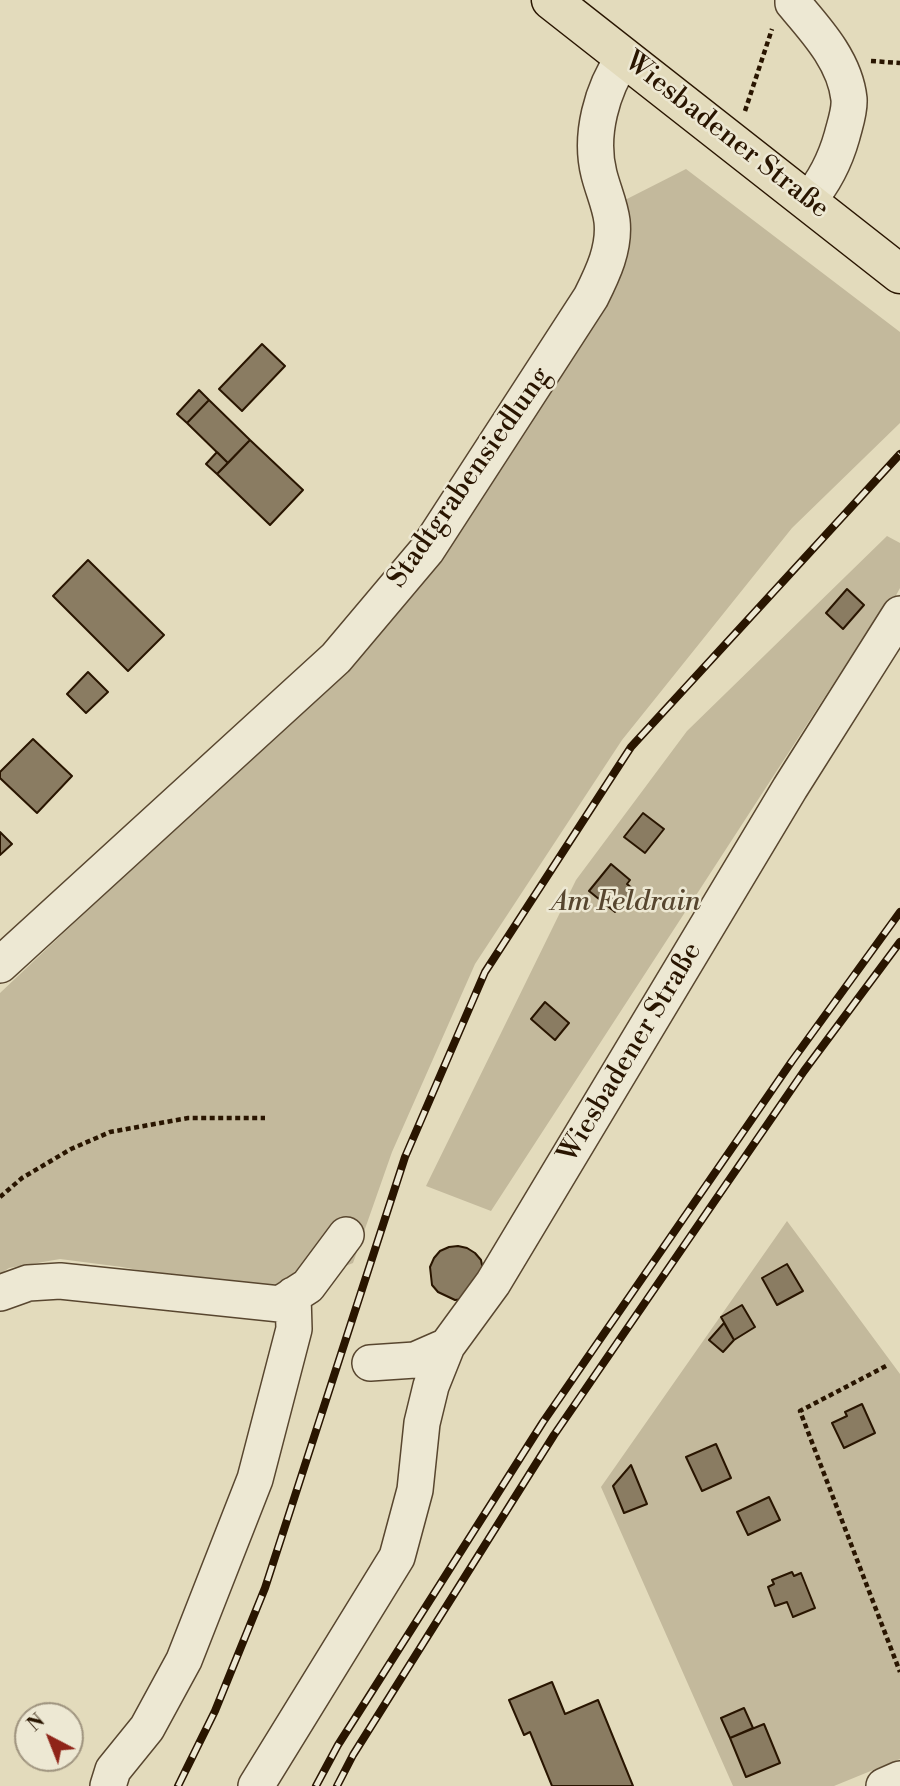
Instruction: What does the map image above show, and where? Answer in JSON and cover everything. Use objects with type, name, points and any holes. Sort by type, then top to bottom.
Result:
[{"type":"main road","name":"Wiesbadener Straße","points":[[551,0],[900,274]]},
{"type":"street","points":[[787,7],[825,41],[840,68],[849,99],[837,154],[825,180],[808,201]]},
{"type":"street","name":"Stadtgrabensiedlung","points":[[0,965],[336,657],[427,550],[592,297],[605,270],[611,246],[612,221],[598,171],[598,120],[608,84],[624,57]]},
{"type":"street","name":"Wiesbadener Straße","points":[[256,1786],[397,1557],[415,1490],[422,1423],[431,1386],[447,1346],[493,1283],[790,788],[900,614]]},
{"type":"street","points":[[0,1293],[28,1283],[60,1281],[280,1304],[308,1286],[346,1235]]},
{"type":"street","points":[[108,1786],[113,1770],[148,1728],[184,1660],[255,1479],[294,1328],[293,1295]]},
{"type":"street","points":[[370,1363],[415,1360],[447,1346]]},
{"type":"street","points":[[884,1786],[900,1779]]},
{"type":"path","points":[[735,144],[787,7]]},
{"type":"path","points":[[0,1197],[22,1178],[71,1149],[110,1132],[188,1118],[265,1118]]},
{"type":"path","points":[[886,1366],[800,1411],[900,1672]]},
{"type":"green space","points":[[686,169],[900,332],[900,423],[792,528],[622,740],[475,964],[392,1152],[353,1263],[272,1295],[122,1267],[60,1259],[9,1268],[0,1274],[0,993],[345,667],[604,305],[627,259],[621,202]]},
{"type":"green space","name":"Am Feldrain","points":[[887,536],[900,543],[900,588],[886,614],[865,635],[491,1211],[426,1186],[576,880],[687,731]]},
{"type":"green space","points":[[787,1221],[900,1374],[900,1759],[834,1786],[733,1786],[601,1487]]},
{"type":"building","points":[[262,344],[285,366],[242,411],[219,389]]},
{"type":"building","points":[[199,390],[209,400],[187,423],[177,414]]},
{"type":"building","points":[[209,400],[250,440],[228,463],[187,423]]},
{"type":"building","points":[[250,440],[303,490],[270,525],[217,474]]},
{"type":"building","points":[[217,452],[228,463],[217,474],[206,464]]},
{"type":"building","points":[[88,560],[164,635],[128,671],[53,596]]},
{"type":"building","points":[[847,589],[864,605],[843,629],[826,613]]},
{"type":"building","points":[[88,672],[108,692],[86,713],[67,694]]},
{"type":"building","points":[[33,739],[72,776],[37,813],[0,778],[0,772]]},
{"type":"building","points":[[643,813],[664,829],[645,853],[624,837]]},
{"type":"building","points":[[0,832],[12,844],[0,855]]},
{"type":"building","points":[[611,864],[630,880],[627,884],[633,889],[615,912],[589,891]]},
{"type":"building","points":[[545,1002],[569,1023],[555,1040],[531,1019]]},
{"type":"building","points":[[458,1246],[475,1253],[481,1260],[483,1270],[464,1299],[455,1300],[438,1292],[432,1285],[430,1267],[440,1251]]},
{"type":"building","points":[[787,1264],[803,1291],[777,1305],[762,1278]]},
{"type":"building","points":[[742,1305],[755,1327],[734,1340],[721,1317]]},
{"type":"building","points":[[724,1323],[734,1340],[723,1352],[709,1340]]},
{"type":"building","points":[[862,1404],[875,1433],[844,1448],[832,1423],[847,1416],[845,1412]]},
{"type":"building","points":[[716,1444],[731,1478],[702,1491],[686,1457]]},
{"type":"building","points":[[631,1465],[647,1504],[624,1513],[613,1486]]},
{"type":"building","points":[[769,1497],[780,1520],[748,1535],[737,1512]]},
{"type":"building","points":[[792,1572],[794,1576],[801,1573],[815,1608],[793,1617],[787,1602],[775,1606],[768,1587],[774,1584],[772,1580]]},
{"type":"building","points":[[552,1682],[565,1714],[598,1700],[633,1786],[552,1786],[530,1732],[524,1735],[509,1700]]},
{"type":"building","points":[[744,1708],[753,1728],[730,1738],[721,1718]]},
{"type":"building","points":[[764,1724],[780,1763],[746,1777],[730,1738]]},
{"type":"railway","points":[[178,1786],[215,1711],[265,1588],[405,1157],[485,972],[631,747],[900,454]]},
{"type":"railway","points":[[316,1786],[338,1745],[543,1422],[792,1061],[900,912]]},
{"type":"railway","points":[[337,1786],[353,1755],[554,1435],[804,1071],[900,942]]}]
